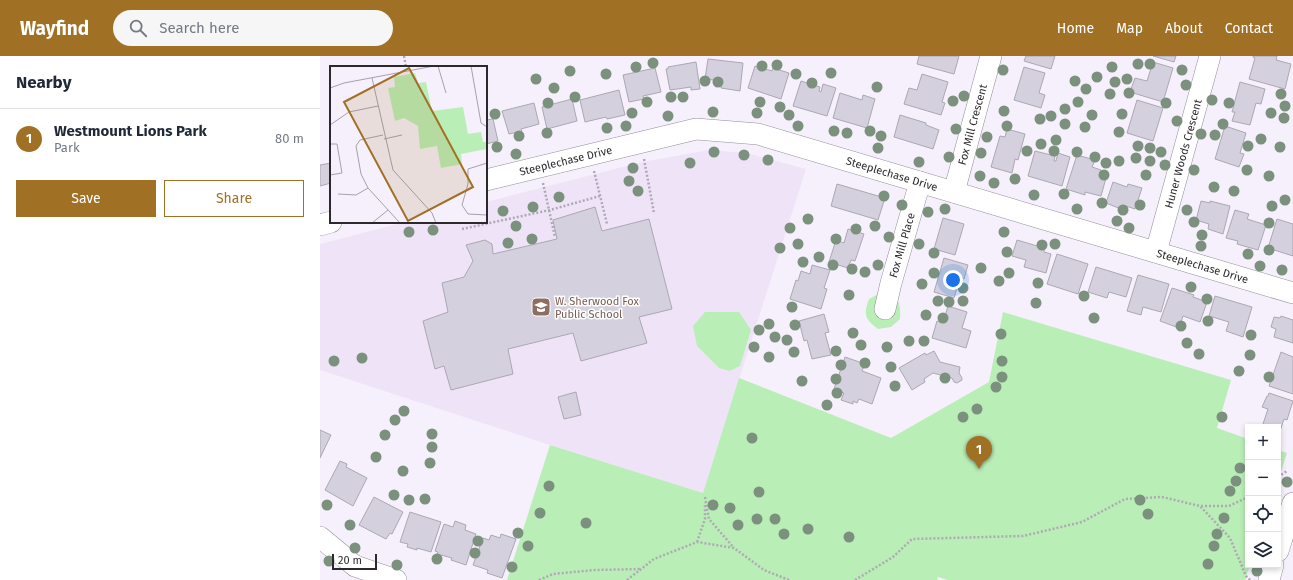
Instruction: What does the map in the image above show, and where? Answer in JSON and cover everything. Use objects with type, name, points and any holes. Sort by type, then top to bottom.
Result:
[{"type":"street","name":"Fox Mill Crescent","points":[[954,192],[991,56]]},
{"type":"street","name":"Huner Woods Crescent","points":[[1156,252],[1210,56]]},
{"type":"street","name":"Steeplechase Drive","points":[[487,180],[696,129],[758,134],[1293,293]]},
{"type":"street","name":"Fox Mill Place","points":[[886,309],[891,283],[920,182]]},
{"type":"street","points":[[320,225],[330,222]]},
{"type":"street","points":[[1281,540],[1293,502]]},
{"type":"street","points":[[320,537],[355,566],[396,580]]},
{"type":"path","points":[[404,56],[406,66]]},
{"type":"path","points":[[644,157],[654,213]]},
{"type":"path","points":[[593,170],[607,224]]},
{"type":"path","points":[[543,183],[555,237]]},
{"type":"path","points":[[462,229],[550,210],[600,196]]},
{"type":"path","points":[[1281,475],[1287,471]]},
{"type":"path","points":[[697,542],[705,519],[705,497],[709,519],[734,548],[764,570],[789,580]]},
{"type":"path","points":[[855,580],[893,557],[912,539],[1023,536],[1082,522],[1125,499],[1162,497],[1200,506],[1229,506],[1245,498]]},
{"type":"path","points":[[1200,506],[1230,538],[1246,576],[1268,576]]},
{"type":"path","points":[[627,580],[654,558],[697,542],[734,548]]},
{"type":"path","points":[[539,580],[553,574],[595,570],[641,569]]},
{"type":"shaded area","name":"W. Sherwood Fox Public School","points":[[708,150],[747,153],[806,169],[703,493],[320,370],[320,244],[401,223],[487,223],[487,202],[642,162]]},
{"type":"green space","points":[[882,292],[892,296],[898,301],[900,308],[900,319],[891,327],[878,329],[866,316],[866,309],[869,299]]},
{"type":"green space","points":[[705,312],[739,312],[751,330],[740,366],[730,371],[719,368],[697,346],[693,326]]},
{"type":"green space","points":[[1003,312],[1231,380],[1217,428],[1245,438],[1245,568],[1249,568],[1245,580],[948,580],[938,577],[937,580],[507,580],[550,445],[703,493],[739,378],[891,438],[989,382]]},
{"type":"green space","points":[[1281,451],[1287,453],[1281,472]]},
{"type":"building","points":[[919,56],[959,56],[954,74],[917,64]]},
{"type":"building","points":[[1026,56],[1055,56],[1051,69],[1024,61]]},
{"type":"building","points":[[1153,56],[1176,56],[1174,62]]},
{"type":"building","points":[[1253,56],[1277,56],[1276,60],[1291,64],[1285,89],[1249,79],[1255,58]]},
{"type":"building","points":[[708,59],[743,63],[740,91],[721,88],[722,81],[705,79]]},
{"type":"building","points":[[696,62],[700,89],[691,90],[691,87],[670,90],[666,69],[668,69],[668,67]]},
{"type":"building","points":[[1153,62],[1173,68],[1163,102],[1130,92],[1135,78],[1147,81]]},
{"type":"building","points":[[755,66],[772,71],[773,68],[789,73],[781,99],[748,88]]},
{"type":"building","points":[[1024,67],[1045,73],[1039,93],[1045,95],[1041,108],[1014,100]]},
{"type":"building","points":[[655,68],[661,92],[643,96],[644,99],[629,102],[623,75]]},
{"type":"building","points":[[922,74],[948,82],[942,102],[945,103],[941,115],[904,104],[909,88],[917,90]]},
{"type":"building","points":[[801,81],[820,87],[819,91],[821,92],[823,84],[836,88],[827,116],[793,106]]},
{"type":"building","points":[[1240,82],[1265,89],[1261,104],[1256,103],[1250,125],[1232,121],[1235,112],[1232,112]]},
{"type":"building","points":[[619,90],[625,115],[607,119],[606,117],[585,122],[580,100]]},
{"type":"building","points":[[840,93],[862,100],[863,95],[875,99],[867,128],[833,118]]},
{"type":"building","points":[[572,99],[577,121],[547,129],[542,107]]},
{"type":"building","points":[[1137,100],[1163,108],[1153,141],[1127,133]]},
{"type":"building","points":[[534,103],[539,124],[521,129],[522,131],[509,134],[502,111]]},
{"type":"building","points":[[900,115],[926,123],[926,125],[939,130],[933,149],[894,137]]},
{"type":"building","points":[[493,119],[498,141],[487,144],[487,120]]},
{"type":"building","points":[[1225,126],[1246,133],[1240,153],[1244,154],[1239,167],[1215,159]]},
{"type":"building","points":[[1007,129],[1025,134],[1018,160],[1015,159],[1012,173],[991,167],[1000,136],[1005,137]]},
{"type":"building","points":[[1035,151],[1055,156],[1054,161],[1056,161],[1058,153],[1070,157],[1062,186],[1028,176]]},
{"type":"building","points":[[1077,155],[1095,160],[1092,167],[1101,170],[1099,176],[1106,178],[1101,196],[1085,192],[1085,195],[1066,189]]},
{"type":"building","points":[[330,163],[330,183],[320,186],[320,165]]},
{"type":"building","points":[[1113,182],[1127,187],[1128,184],[1142,188],[1135,209],[1123,205],[1121,209],[1106,203]]},
{"type":"building","points":[[837,184],[885,198],[878,220],[831,206]]},
{"type":"building","points":[[1201,201],[1210,203],[1210,201],[1230,206],[1223,234],[1208,229],[1209,224],[1196,220]]},
{"type":"building","points":[[595,207],[602,231],[649,219],[672,309],[639,317],[647,343],[581,361],[573,333],[508,349],[513,374],[451,390],[444,366],[435,369],[423,321],[448,312],[442,283],[464,277],[473,261],[466,245],[485,240],[492,244],[493,254],[557,239],[553,220]]},
{"type":"building","points":[[1235,210],[1249,214],[1247,219],[1266,225],[1258,250],[1237,244],[1238,241],[1226,238]]},
{"type":"building","points":[[943,218],[964,224],[955,255],[934,249]]},
{"type":"building","points":[[1277,219],[1293,224],[1293,256],[1268,248]]},
{"type":"building","points":[[848,229],[864,234],[855,261],[851,260],[848,268],[829,262],[836,240],[844,243]]},
{"type":"building","points":[[1017,240],[1044,248],[1044,252],[1051,254],[1046,273],[1024,267],[1026,260],[1012,256]]},
{"type":"building","points":[[1057,254],[1088,264],[1078,294],[1047,284]]},
{"type":"building","points":[[944,258],[968,265],[964,279],[960,278],[954,298],[934,292]]},
{"type":"building","points":[[812,265],[830,270],[824,288],[827,289],[821,309],[790,299],[796,280],[798,281],[801,271],[810,274]]},
{"type":"building","points":[[1096,267],[1132,278],[1126,297],[1109,292],[1107,298],[1088,292]]},
{"type":"building","points":[[1138,275],[1169,284],[1161,312],[1143,307],[1141,315],[1127,311]]},
{"type":"building","points":[[1172,288],[1194,295],[1193,297],[1207,302],[1200,322],[1183,316],[1179,328],[1160,321]]},
{"type":"building","points":[[1215,296],[1252,307],[1243,337],[1226,331],[1229,322],[1209,316]]},
{"type":"building","points":[[948,306],[967,312],[962,328],[971,331],[966,348],[932,338],[937,321],[943,323]]},
{"type":"building","points":[[824,314],[829,332],[825,333],[831,355],[812,359],[807,340],[804,341],[799,321]]},
{"type":"building","points":[[1281,316],[1293,320],[1293,343],[1274,337],[1276,329],[1271,327],[1274,317],[1280,318]]},
{"type":"building","points":[[934,351],[940,362],[960,367],[959,373],[962,380],[957,383],[954,382],[952,378],[933,373],[924,379],[925,382],[912,390],[899,368],[925,353],[926,355]]},
{"type":"building","points":[[1281,352],[1293,357],[1293,394],[1269,386]]},
{"type":"building","points":[[845,357],[865,364],[862,371],[881,378],[872,404],[859,399],[857,403],[853,401],[853,404],[841,400],[844,393],[834,389]]},
{"type":"building","points":[[576,392],[581,415],[564,419],[558,397]]},
{"type":"building","points":[[1269,393],[1293,401],[1287,420],[1284,419],[1281,428],[1281,424],[1263,424],[1268,409],[1262,407]]},
{"type":"building","points":[[320,430],[331,435],[320,458]]},
{"type":"building","points":[[340,461],[347,464],[346,467],[367,478],[353,506],[325,490]]},
{"type":"building","points":[[374,497],[403,512],[392,534],[390,533],[386,539],[359,525]]},
{"type":"building","points":[[410,512],[441,522],[431,552],[407,547],[408,544],[400,542]]},
{"type":"building","points":[[455,521],[466,525],[465,530],[476,534],[466,565],[451,560],[452,558],[437,554],[438,552],[435,551],[444,524],[453,527]]},
{"type":"building","points":[[501,534],[516,539],[502,578],[487,573],[488,570],[473,565],[483,538],[489,540],[491,535],[500,538]]},
{"type":"place","name":"W. Sherwood Fox Public School","points":[[541,307]]},
{"type":"place","name":"Westmount Lions Park","points":[[979,469]]}]
